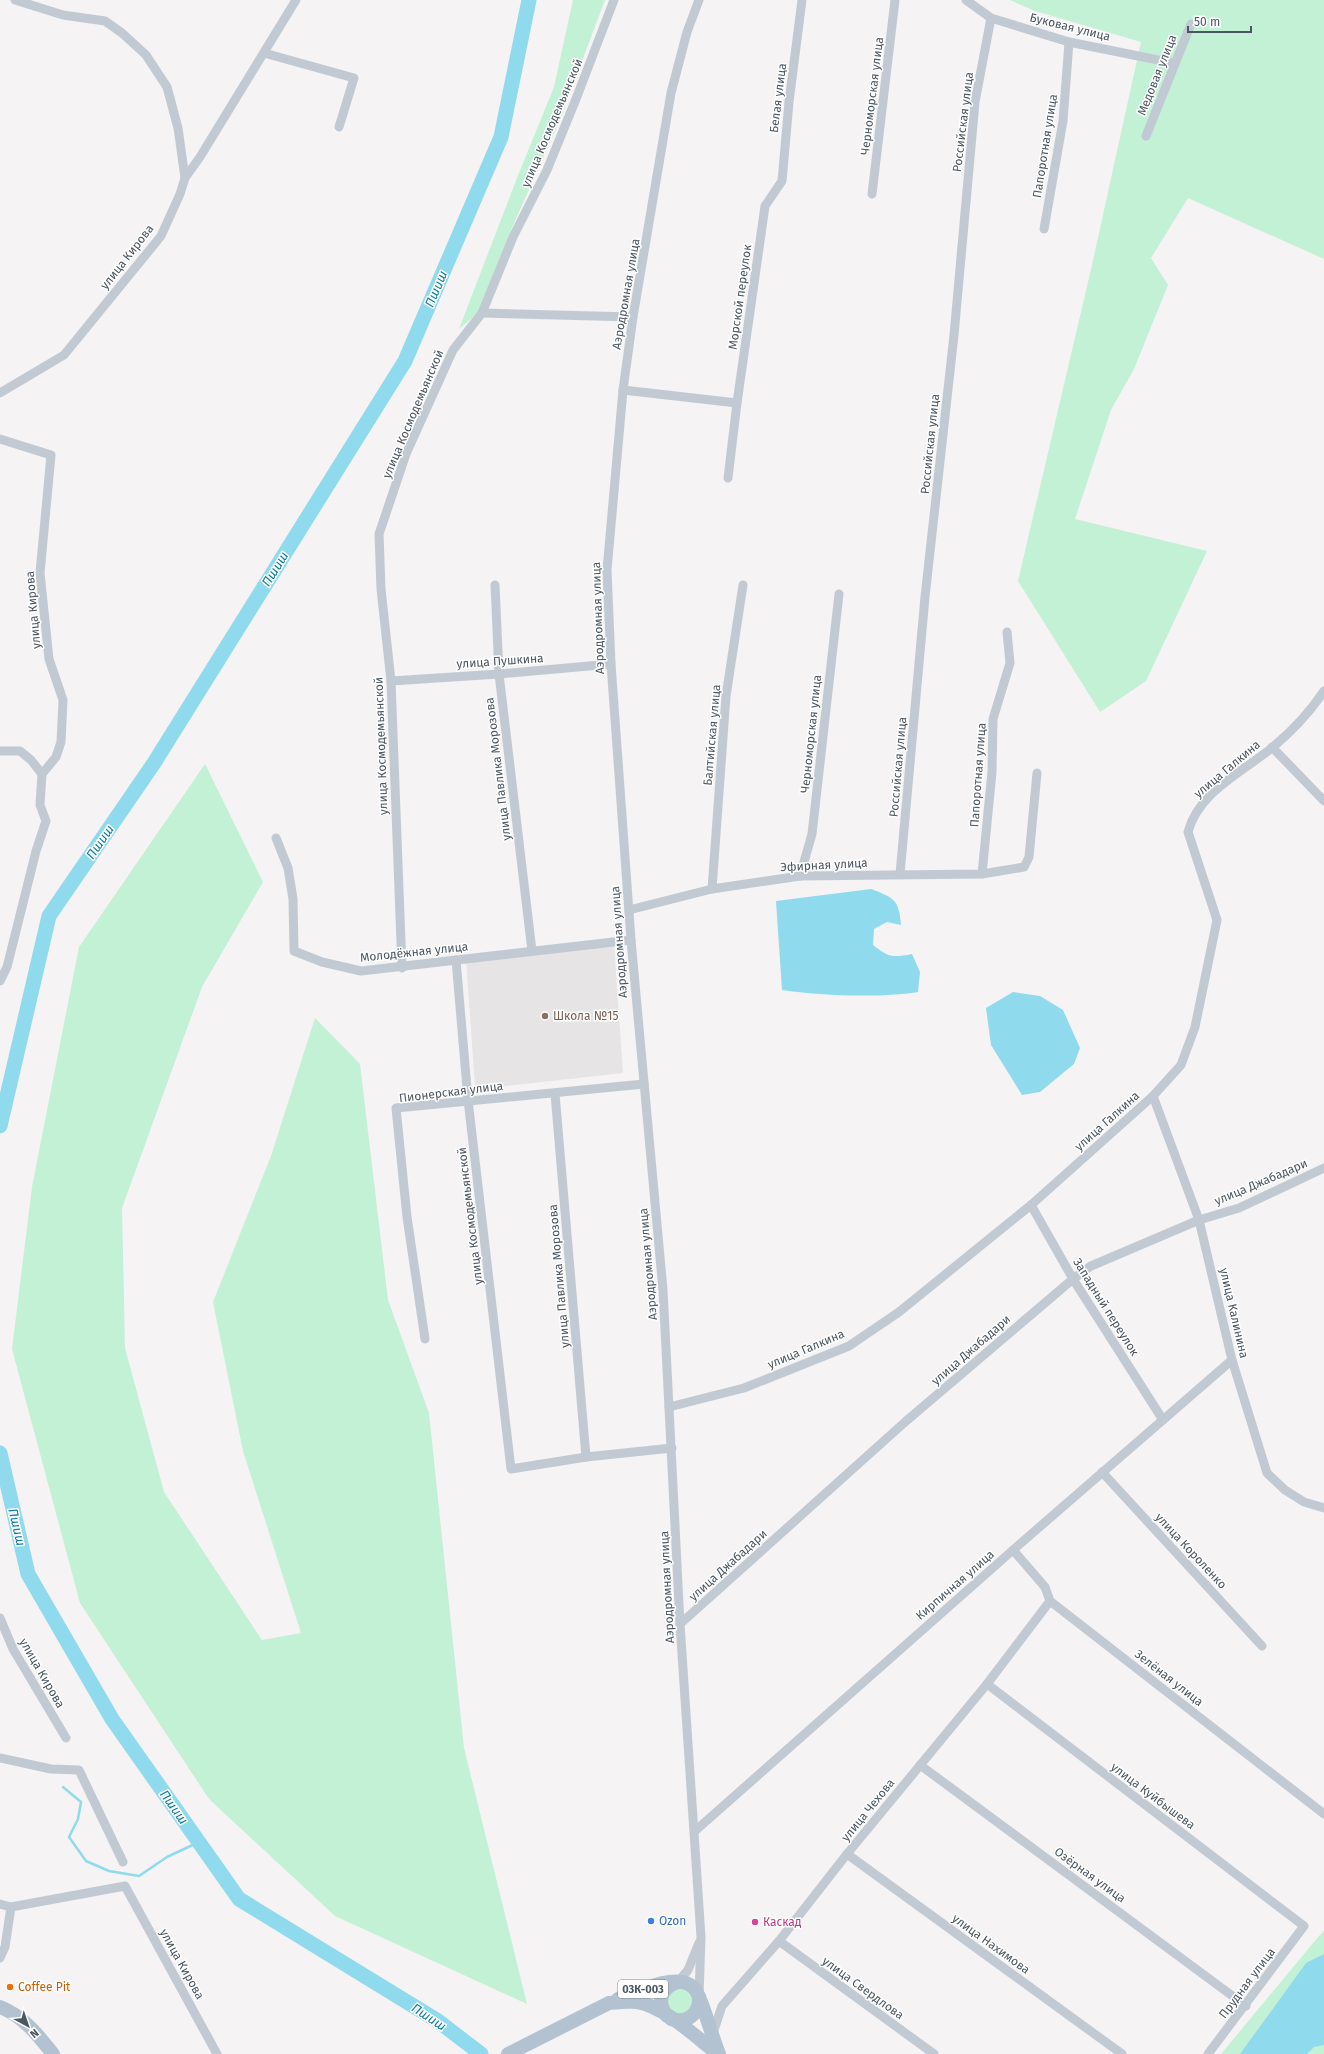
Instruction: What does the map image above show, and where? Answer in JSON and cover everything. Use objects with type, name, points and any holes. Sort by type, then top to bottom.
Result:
[{"type":"main road","name":"03К-003","points":[[508,2054],[609,2002],[653,1985],[678,1982],[689,1984],[697,1992],[719,2054]]},
{"type":"main road","points":[[678,1982],[667,1987],[661,1998],[661,2005],[669,2017],[677,2020],[689,2018],[698,2009],[699,1998]]},
{"type":"main road","name":"03К-003","points":[[609,2002],[638,2002],[651,2006],[669,2017],[719,2054]]},
{"type":"main road","points":[[0,2007],[19,2017],[37,2033],[53,2054]]},
{"type":"street","points":[[15,0],[63,15],[105,20],[122,32],[146,55],[167,87],[178,128],[184,178]]},
{"type":"street","name":"улица Кирова","points":[[1,390],[64,355],[160,236],[180,194],[184,178],[200,157],[296,0]]},
{"type":"street","name":"улица Космодемьянской","points":[[402,968],[391,681],[381,589],[379,534],[406,454],[453,350],[482,313],[513,237],[547,170],[614,0]]},
{"type":"street","name":"Аэродромная улица","points":[[699,0],[687,32],[672,93],[633,317],[623,390],[606,570],[611,664],[631,940],[663,1290],[680,1624],[702,1937],[699,1998]]},
{"type":"street","name":"Белая улица","points":[[772,196],[782,181],[789,102],[802,0]]},
{"type":"street","name":"Черноморская улица","points":[[872,194],[895,0]]},
{"type":"street","name":"Буковая улица","points":[[966,0],[991,18],[1069,42],[1173,63]]},
{"type":"street","name":"Российская улица","points":[[900,874],[925,598],[954,335],[974,102],[991,18]]},
{"type":"street","name":"Медовая улица","points":[[1146,136],[1173,63],[1191,24]]},
{"type":"street","name":"Папоротная улица","points":[[1044,229],[1063,121],[1069,42]]},
{"type":"street","points":[[264,53],[354,78],[339,127]]},
{"type":"street","name":"Морской переулок","points":[[737,403],[765,206],[772,196]]},
{"type":"street","points":[[482,313],[633,317]]},
{"type":"street","points":[[623,390],[737,403],[728,478]]},
{"type":"street","name":"улица Кирова","points":[[0,439],[51,455],[40,573],[49,659],[63,700],[61,742],[56,757],[42,774]]},
{"type":"street","name":"улица Павлика Морозова","points":[[495,585],[499,674],[532,951]]},
{"type":"street","name":"Балтийская улица","points":[[712,888],[726,696],[743,585]]},
{"type":"street","name":"Черноморская улица","points":[[800,876],[812,834],[839,594]]},
{"type":"street","name":"Папоротная улица","points":[[982,874],[992,772],[993,719],[1010,663],[1007,632]]},
{"type":"street","name":"улица Пушкина","points":[[391,681],[499,674],[611,664]]},
{"type":"street","name":"улица Галкина","points":[[669,1407],[744,1388],[849,1346],[899,1312],[1031,1205],[1153,1096],[1182,1065],[1192,1035],[1217,920],[1188,832],[1191,821],[1196,810],[1211,795],[1239,771],[1272,747],[1312,708],[1324,691]]},
{"type":"street","points":[[1272,747],[1324,801]]},
{"type":"street","points":[[0,751],[20,751],[31,760],[42,774],[40,805],[46,821],[36,851],[7,967],[0,981]]},
{"type":"street","name":"Эфирная улица","points":[[629,910],[712,888],[800,876],[982,874],[1024,867],[1029,857],[1037,772]]},
{"type":"street","name":"Молодёжная улица","points":[[276,838],[289,876],[293,899],[294,951],[322,962],[361,971],[402,968],[456,960],[631,940]]},
{"type":"street","name":"улица Космодемьянской","points":[[456,960],[468,1100],[511,1469],[586,1457]]},
{"type":"street","name":"Пионерская улица","points":[[425,1340],[407,1217],[396,1108],[468,1100],[555,1094],[644,1084]]},
{"type":"street","name":"улица Павлика Морозова","points":[[555,1094],[586,1457]]},
{"type":"street","name":"улица Калинина","points":[[1153,1096],[1199,1220],[1232,1360],[1267,1473],[1285,1490],[1304,1502],[1324,1508]]},
{"type":"street","name":"улица Джабадари","points":[[680,1624],[905,1422],[1073,1279],[1091,1266],[1199,1220],[1239,1208],[1324,1168]]},
{"type":"street","name":"Западный переулок","points":[[1031,1205],[1073,1279],[1162,1420]]},
{"type":"street","name":"Кирпичная улица","points":[[695,1831],[1013,1550],[1232,1360]]},
{"type":"street","points":[[586,1457],[672,1448]]},
{"type":"street","name":"улица Короленко","points":[[1102,1472],[1262,1646]]},
{"type":"street","name":"Зелёная улица","points":[[1013,1550],[1045,1587],[1050,1601],[1324,1814]]},
{"type":"street","name":"улица Чехова","points":[[712,2037],[722,2006],[779,1941],[847,1854],[987,1684],[1050,1601]]},
{"type":"street","name":"улица Кирова","points":[[0,1618],[13,1649],[66,1738]]},
{"type":"street","name":"улица Куйбышева","points":[[987,1684],[1304,1926]]},
{"type":"street","points":[[0,1758],[51,1769],[79,1770],[123,1862]]},
{"type":"street","name":"Озёрная улица","points":[[920,1765],[1246,2006]]},
{"type":"street","name":"улица Нахимова","points":[[847,1854],[1122,2054]]},
{"type":"street","name":"улица Кирова","points":[[11,1907],[125,1886],[217,2054]]},
{"type":"street","points":[[0,1904],[11,1907],[5,1947],[0,1958]]},
{"type":"street","name":"Прудная улица","points":[[1208,2054],[1246,2006],[1304,1926]]},
{"type":"street","name":"Аэродромная улица","points":[[678,1982],[688,1970],[702,1937]]},
{"type":"street","name":"улица Свердлова","points":[[779,1941],[934,2054]]},
{"type":"shaded area","name":"Школа №15","points":[[614,944],[623,1073],[479,1089],[475,1086],[466,959]]},
{"type":"green space","points":[[573,0],[605,0],[559,122],[511,230],[478,313],[459,329],[554,87]]},
{"type":"green space","points":[[1010,0],[1324,0],[1324,259],[1188,198],[1151,258],[1168,285],[1134,369],[1111,410],[1075,519],[1207,551],[1146,681],[1100,712],[1018,581],[1092,265],[1141,42],[1035,11]]},
{"type":"green space","points":[[205,764],[263,882],[202,987],[122,1208],[125,1348],[164,1492],[262,1640],[301,1633],[243,1451],[213,1302],[271,1156],[315,1018],[360,1064],[388,1300],[429,1413],[464,1748],[527,2004],[335,1916],[209,1799],[80,1603],[12,1349],[32,1187],[79,947]]},
{"type":"green space","points":[[1324,1930],[1324,2054],[1221,2054]]},
{"type":"green space","points":[[680,1988],[689,1992],[693,2001],[689,2010],[680,2014],[671,2010],[667,2001],[671,1992]]},
{"type":"water","points":[[871,889],[890,897],[894,901],[899,910],[901,925],[887,922],[874,929],[873,945],[891,956],[912,954],[920,972],[918,992],[850,996],[782,990],[776,901]]},
{"type":"water","points":[[1013,992],[1040,996],[1063,1010],[1080,1048],[1074,1064],[1040,1092],[1022,1095],[991,1045],[986,1008]]},
{"type":"water","points":[[1324,1954],[1324,2045],[1314,2047],[1307,2054],[1240,2054],[1306,1963]]},
{"type":"waterway","name":"Пшиш","points":[[0,1126],[49,916],[154,763],[405,361],[501,137],[529,0]]},
{"type":"waterway","name":"Пшиш","points":[[0,1453],[28,1574],[112,1719],[239,1899],[438,2021],[481,2054]]},
{"type":"waterway","points":[[63,1787],[81,1802],[78,1819],[69,1837],[86,1861],[109,1871],[139,1876],[167,1857],[199,1842]]},
{"type":"place","name":"Школа №15","points":[[545,1016]]},
{"type":"place","name":"Ozon","points":[[651,1921]]},
{"type":"place","name":"Каскад","points":[[755,1922]]},
{"type":"place","name":"Coffee Pit","points":[[10,1987]]}]
